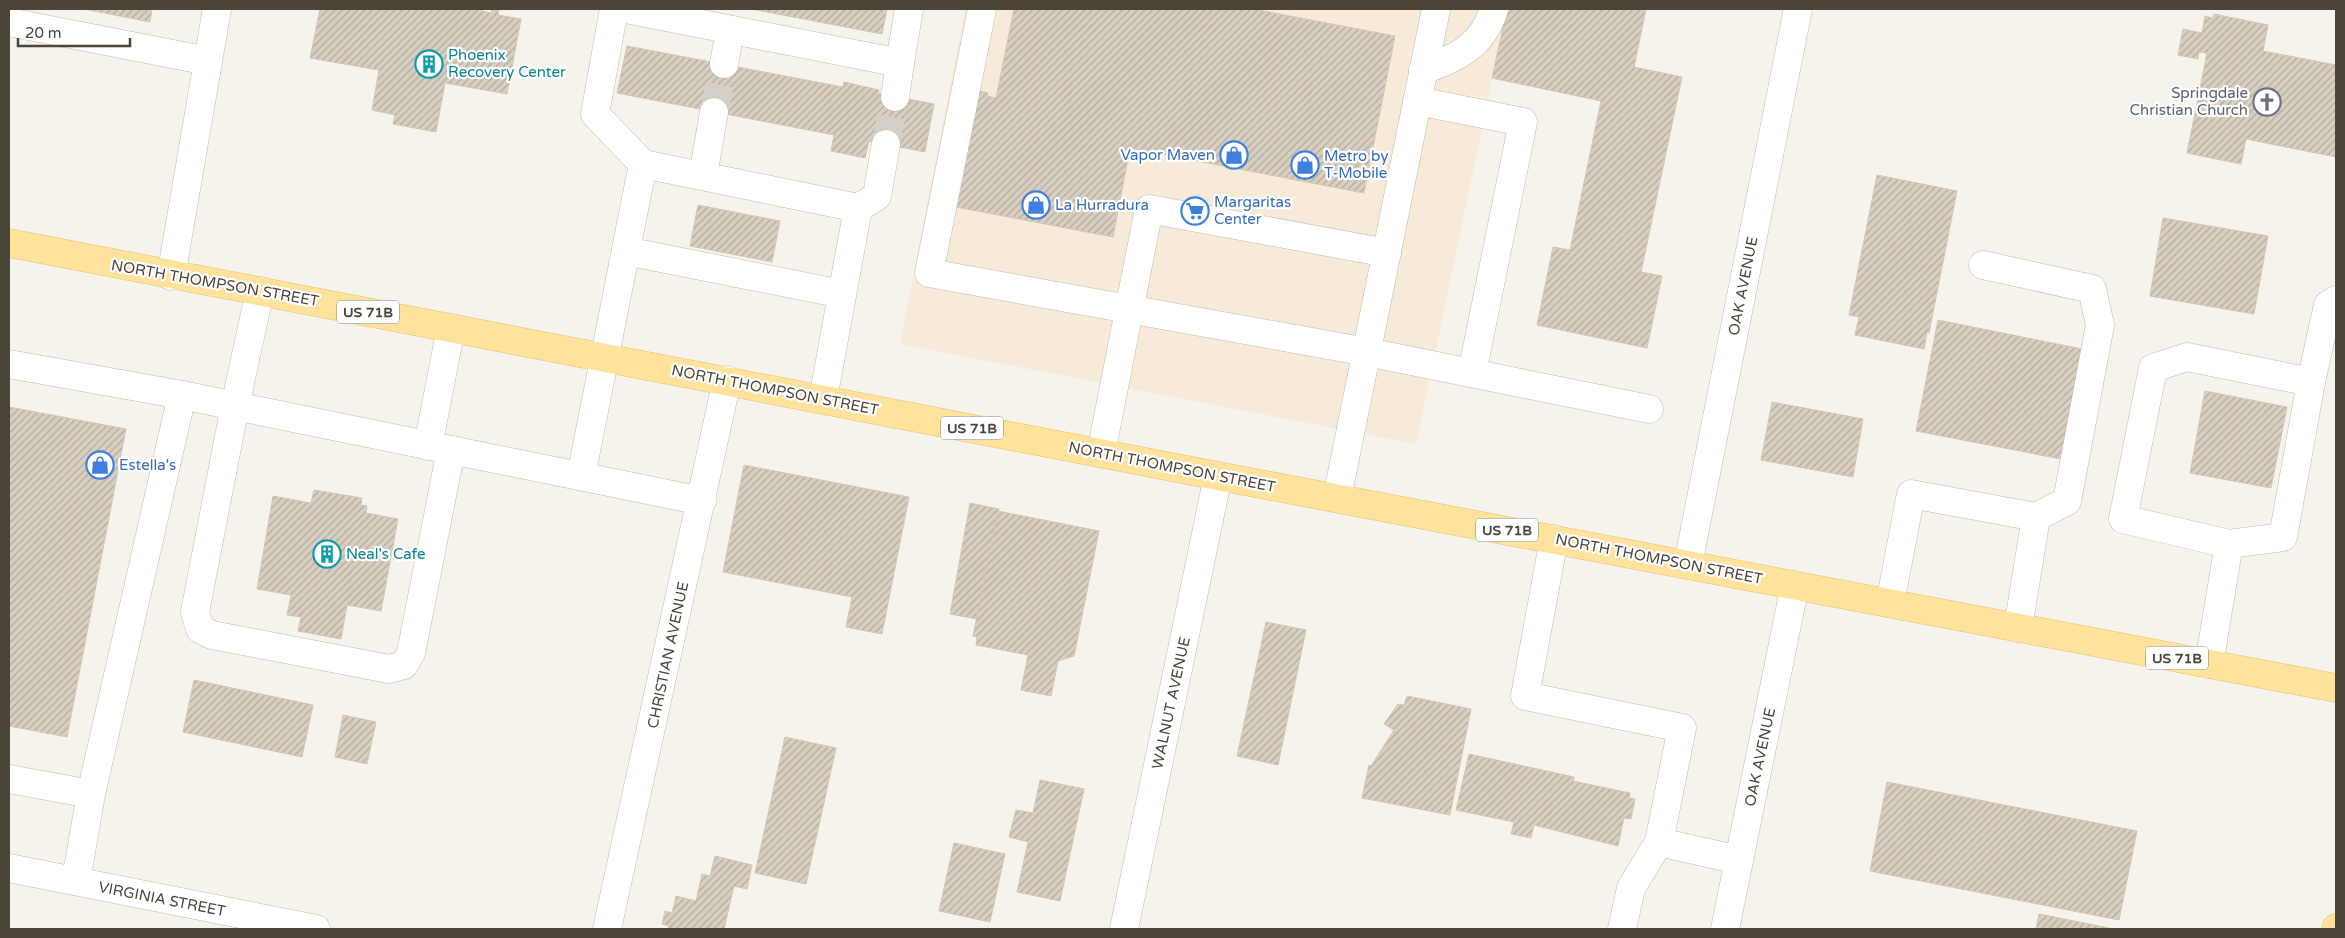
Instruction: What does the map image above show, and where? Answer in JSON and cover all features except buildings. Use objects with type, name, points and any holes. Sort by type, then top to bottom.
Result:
[{"type":"main road","name":"NORTH THOMPSON STREET","points":[[9,243],[171,276],[260,291],[1218,476],[2336,688]]},
{"type":"street","points":[[171,276],[217,9]]},
{"type":"street","points":[[614,9],[595,114],[643,164],[858,208],[877,196],[886,144]]},
{"type":"street","points":[[626,9],[900,63]]},
{"type":"street","points":[[895,97],[909,9]]},
{"type":"street","points":[[982,9],[929,273],[1367,352],[1649,409]]},
{"type":"street","points":[[1337,498],[1436,9]]},
{"type":"street","points":[[1424,70],[1464,53],[1489,25],[1494,9]]},
{"type":"street","name":"OAK AVENUE","points":[[1688,564],[1798,9]]},
{"type":"street","points":[[9,22],[208,61]]},
{"type":"street","points":[[724,64],[730,30]]},
{"type":"street","points":[[1418,101],[1523,122],[1472,373]]},
{"type":"street","points":[[703,176],[714,112]]},
{"type":"street","points":[[581,476],[643,164]]},
{"type":"street","points":[[823,399],[858,208]]},
{"type":"street","points":[[1101,453],[1150,209],[1387,253]]},
{"type":"street","points":[[626,251],[842,294]]},
{"type":"street","points":[[1890,603],[1911,494],[2036,517],[2067,501],[2100,325],[2092,289],[1983,265]]},
{"type":"street","points":[[260,291],[235,406],[195,612],[200,629],[212,636],[390,669],[404,665],[411,653],[440,448],[451,328]]},
{"type":"street","points":[[2311,382],[2187,357],[2153,368],[2123,519],[2229,544],[2283,537],[2311,382],[2328,305],[2336,300]]},
{"type":"street","points":[[9,364],[182,395],[702,500]]},
{"type":"street","name":"CHRISTIAN AVENUE","points":[[607,929],[727,380]]},
{"type":"street","points":[[76,881],[90,794],[182,395]]},
{"type":"street","name":"WALNUT AVENUE","points":[[1124,929],[1218,476]]},
{"type":"street","points":[[2018,628],[2036,517]]},
{"type":"street","points":[[1554,539],[1525,696],[1682,728],[1659,842],[1630,888],[1622,929]]},
{"type":"street","points":[[2209,664],[2229,544]]},
{"type":"street","name":"OAK AVENUE","points":[[1725,929],[1795,585]]},
{"type":"street","points":[[9,779],[90,794]]},
{"type":"street","points":[[1659,842],[1739,860]]},
{"type":"street","name":"VIRGINIA STREET","points":[[9,868],[316,929]]},
{"type":"shaded area","name":"Margaritas Center","points":[[965,9],[1507,9],[1416,444],[900,344]]},
{"type":"tunnel","points":[[714,112],[724,64]]},
{"type":"tunnel","points":[[886,144],[895,97]]},
{"type":"place","name":"Phoenix Recovery Center","points":[[429,64]]},
{"type":"place","name":"Springdale Christian Church","points":[[2267,102]]},
{"type":"place","name":"Vapor Maven","points":[[1234,155]]},
{"type":"place","name":"Metro by T-Mobile","points":[[1305,165]]},
{"type":"place","name":"La Hurradura","points":[[1036,205]]},
{"type":"place","name":"Margaritas Center","points":[[1195,211]]},
{"type":"place","name":"Estella's","points":[[100,465]]},
{"type":"place","name":"Neal's Cafe","points":[[327,554]]}]
